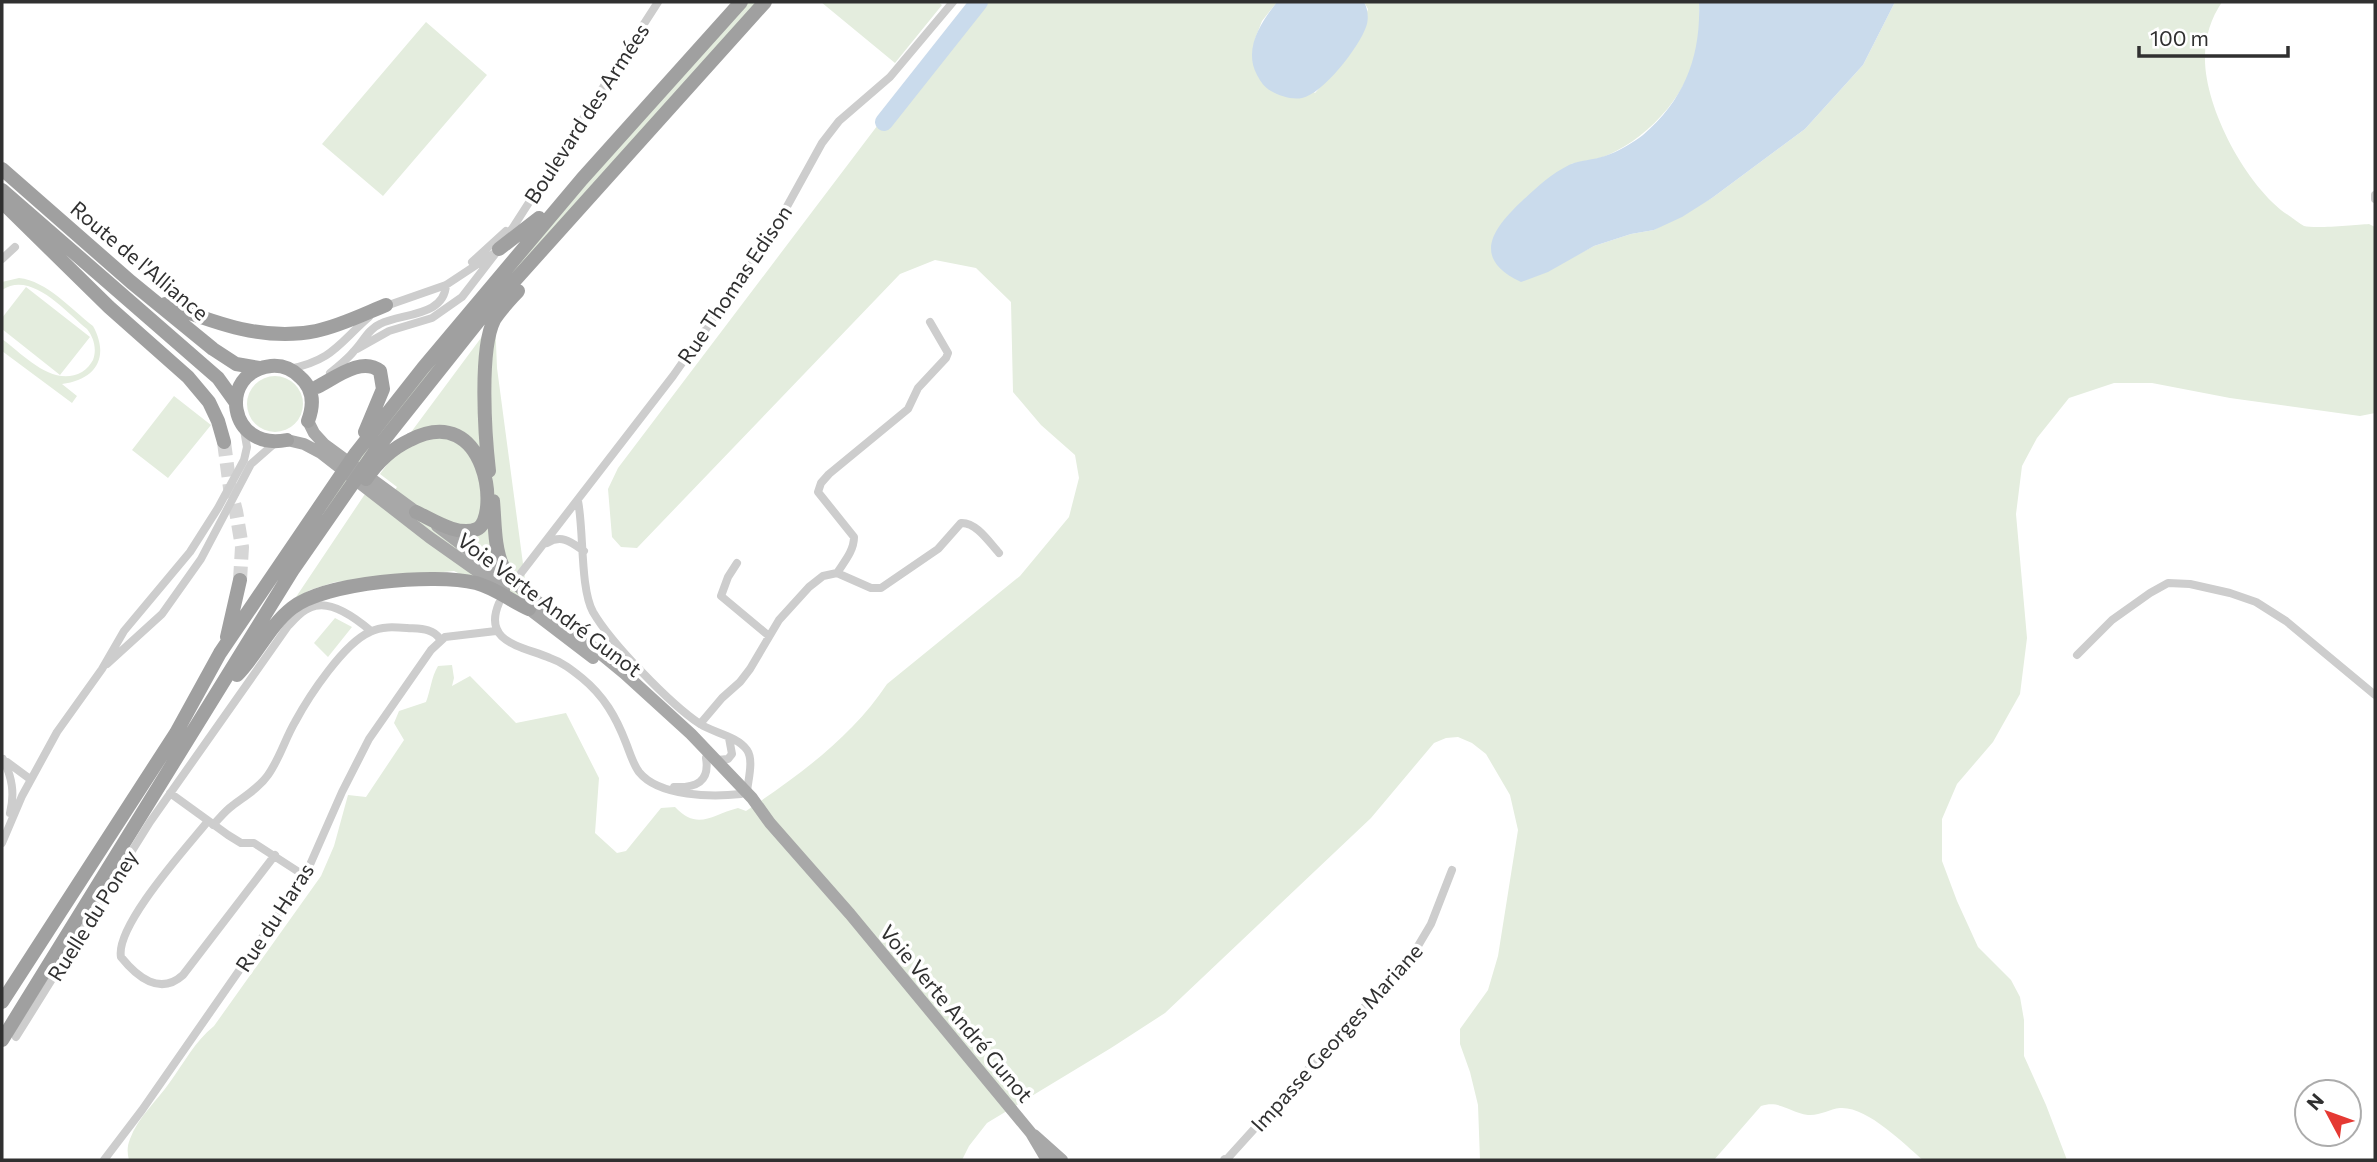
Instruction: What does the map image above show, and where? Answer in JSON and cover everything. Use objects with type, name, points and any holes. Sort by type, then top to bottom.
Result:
[{"type":"highway","points":[[2,1002],[176,733],[224,647],[356,453],[423,368],[582,179],[741,2]]},
{"type":"highway","points":[[9,1039],[278,593],[345,493],[445,362],[765,2]]},
{"type":"highway","name":"Route de l'Alliance","points":[[2,169],[153,300],[228,360],[245,367],[259,369],[280,366],[289,369]]},
{"type":"highway","points":[[499,249],[523,232],[582,179]]},
{"type":"highway","name":"Route de l'Alliance","points":[[2,190],[218,378],[236,403]]},
{"type":"highway","points":[[532,604],[507,573],[498,551],[487,453],[485,372],[489,334],[495,319],[554,248],[594,193]]},
{"type":"highway","points":[[2,202],[109,307],[188,377],[209,402],[224,442]]},
{"type":"highway","points":[[153,300],[226,326],[271,334],[319,331],[386,305]]},
{"type":"highway","points":[[314,390],[360,365],[375,367],[382,375],[383,389],[379,401],[356,453]]},
{"type":"highway","points":[[259,369],[242,382],[236,403],[237,413],[243,427],[259,439],[282,441]]},
{"type":"highway","points":[[289,369],[314,390]]},
{"type":"highway","points":[[308,421],[314,390]]},
{"type":"highway","points":[[134,829],[141,823],[340,515],[370,473],[385,457],[422,434],[450,431],[464,438],[479,457],[483,472],[487,503],[484,522],[478,528],[464,531],[445,526],[416,512]]},
{"type":"highway","points":[[224,647],[240,580]]},
{"type":"highway","points":[[237,675],[289,610],[315,595],[336,589],[447,580],[483,586],[532,604]]},
{"type":"main road","name":"Voie Verte André Gunot","points":[[308,421],[323,449],[624,673],[689,736],[764,811],[770,823],[850,914],[1031,1133],[1047,1160]]},
{"type":"main road","name":"Voie Verte André Gunot","points":[[282,441],[323,449]]},
{"type":"main road","name":"Voie Verte André Gunot","points":[[386,498],[416,512],[457,540],[532,604]]},
{"type":"main road","name":"Voie Verte André Gunot","points":[[1031,1133],[1062,1160]]},
{"type":"street","name":"Boulevard des Armées","points":[[357,349],[377,336],[422,322],[462,297],[499,249],[658,2]]},
{"type":"street","name":"Rue Thomas Edison","points":[[521,573],[673,376],[741,279],[774,230],[822,143],[839,121],[890,77],[953,2]]},
{"type":"street","name":"Boulevard des Armées","points":[[456,278],[514,224]]},
{"type":"street","points":[[2,259],[15,247]]},
{"type":"street","points":[[289,369],[312,364],[326,356],[372,314],[386,305],[415,298],[446,285],[499,249]]},
{"type":"street","points":[[314,390],[357,349],[372,329],[437,304],[446,294],[446,285]]},
{"type":"street","points":[[405,317],[415,298]]},
{"type":"street","points":[[837,573],[854,545],[854,537],[818,492],[821,483],[908,410],[918,388],[946,358],[946,346],[930,322]]},
{"type":"street","points":[[2,843],[30,779],[57,732],[102,668],[124,631],[190,552],[244,460],[247,447],[243,427]]},
{"type":"street","points":[[102,668],[162,614],[201,558],[251,464],[263,451],[282,441]]},
{"type":"street","points":[[499,603],[494,620],[496,631],[501,637],[565,665],[592,687],[616,719],[638,771],[650,781],[687,793],[744,793],[749,752],[743,745],[700,724],[668,696],[641,670],[591,609],[585,589],[578,501]]},
{"type":"street","points":[[700,724],[751,670],[779,620],[809,587],[823,576],[837,573],[871,588],[881,588],[938,549],[961,523],[973,526],[999,553]]},
{"type":"street","points":[[542,547],[559,538],[568,540],[584,551]]},
{"type":"street","points":[[737,563],[721,596],[769,636]]},
{"type":"street","points":[[2077,655],[2112,620],[2150,593],[2168,583],[2190,584],[2256,602],[2286,621],[2375,695]]},
{"type":"street","points":[[152,598],[165,596],[168,605]]},
{"type":"street","points":[[152,598],[149,609],[156,614],[162,614]]},
{"type":"street","name":"Ruelle du Poney","points":[[9,1039],[170,793],[288,626],[302,613],[315,606],[327,605],[359,620],[371,631]]},
{"type":"street","points":[[275,855],[183,975],[167,985],[148,982],[121,957],[120,947],[135,914],[211,823],[264,780],[294,722],[322,680],[349,648],[371,631],[391,627],[426,629],[440,639],[496,631]]},
{"type":"street","name":"Rue du Haras","points":[[104,1160],[142,1110],[304,876],[369,739],[440,639]]},
{"type":"street","points":[[666,787],[695,785],[706,774],[712,759],[728,760],[733,754],[729,738]]},
{"type":"street","points":[[2,759],[30,779]]},
{"type":"street","points":[[2,759],[11,774],[13,802],[2,843]]},
{"type":"street","points":[[170,793],[241,843],[254,843],[304,876]]},
{"type":"street","name":"Impasse Georges Mariane","points":[[1226,1160],[1415,951],[1431,924],[1452,870]]},
{"type":"green space","points":[[749,2],[758,2],[522,265],[302,548],[362,452],[545,230]]},
{"type":"green space","points":[[821,2],[938,2],[942,5],[895,63]]},
{"type":"green space","points":[[971,2],[1277,2],[1262,21],[1255,39],[1315,93],[1354,48],[1368,9],[1364,2],[1699,2],[1699,40],[1695,58],[1688,76],[1668,108],[1655,123],[1624,147],[1604,157],[1571,164],[1573,257],[1594,246],[1654,230],[1712,198],[1805,129],[1863,65],[1895,2],[2222,2],[2207,35],[2207,77],[2220,123],[2245,168],[2275,204],[2304,226],[2369,224],[2375,227],[2375,413],[2360,416],[2230,398],[2152,383],[2114,383],[2069,398],[2037,438],[2022,466],[2016,514],[2027,638],[2020,694],[1993,742],[1957,784],[1942,819],[1942,861],[1978,947],[2011,980],[2020,997],[2024,1020],[2024,1056],[2067,1160],[1923,1160],[1884,1127],[1862,1113],[1840,1108],[1808,1115],[1774,1104],[1761,1106],[1714,1160],[1480,1160],[1478,1105],[1460,1044],[1460,1029],[1488,990],[1498,956],[1518,830],[1510,795],[1486,754],[1472,743],[1458,737],[1434,743],[1371,818],[1165,1013],[987,1123],[962,1160],[129,1160],[128,1144],[138,1123],[195,1045],[214,1026],[321,876],[334,846],[348,795],[366,797],[404,740],[394,723],[399,711],[426,702],[438,666],[452,665],[452,686],[470,676],[516,723],[566,713],[599,778],[595,833],[617,853],[626,851],[661,808],[675,807],[691,818],[705,819],[738,808],[746,811],[785,784],[841,738],[887,684],[1020,576],[1069,517],[1079,478],[1075,455],[1041,425],[1013,392],[1011,302],[976,268],[935,260],[900,274],[637,548],[621,547],[612,537],[608,489],[618,468]]},
{"type":"green space","points":[[426,22],[487,75],[383,196],[322,144]]},
{"type":"green space","points":[[19,278],[49,290],[93,326],[98,337],[100,357],[97,365],[84,378],[62,384],[77,396],[72,403],[2,351],[2,339],[39,368],[60,376],[82,372],[90,365],[95,352],[87,329],[48,296],[25,285],[13,285],[2,290],[2,282]]},
{"type":"green space","points":[[26,287],[90,337],[60,375],[2,329],[2,318]]},
{"type":"green space","points":[[495,319],[497,368],[529,609],[386,503],[397,487],[380,474]]},
{"type":"green space","points":[[269,376],[281,376],[291,380],[299,388],[303,404],[299,420],[291,428],[281,432],[269,432],[259,428],[251,420],[247,410],[247,398],[251,388],[259,380]]},
{"type":"green space","points":[[174,396],[211,425],[168,478],[132,450]]},
{"type":"green space","points":[[365,494],[483,581],[454,571],[335,582],[310,590],[294,600]]},
{"type":"green space","points":[[335,618],[352,627],[328,657],[314,643]]},
{"type":"water","points":[[1277,2],[1364,2],[1366,8],[1366,27],[1348,57],[1320,88],[1302,98],[1286,97],[1269,89],[1260,80],[1253,65],[1256,36]]},
{"type":"water","points":[[1699,2],[1895,2],[1863,65],[1805,129],[1712,198],[1682,217],[1654,230],[1594,246],[1548,272],[1521,282],[1506,273],[1496,264],[1492,244],[1495,233],[1511,212],[1562,169],[1573,163],[1610,154],[1635,141],[1670,107],[1688,75],[1693,58],[1699,22]]},
{"type":"waterway","points":[[884,122],[979,2]]},
{"type":"tunnel","points":[[224,442],[242,547],[240,580]]}]
